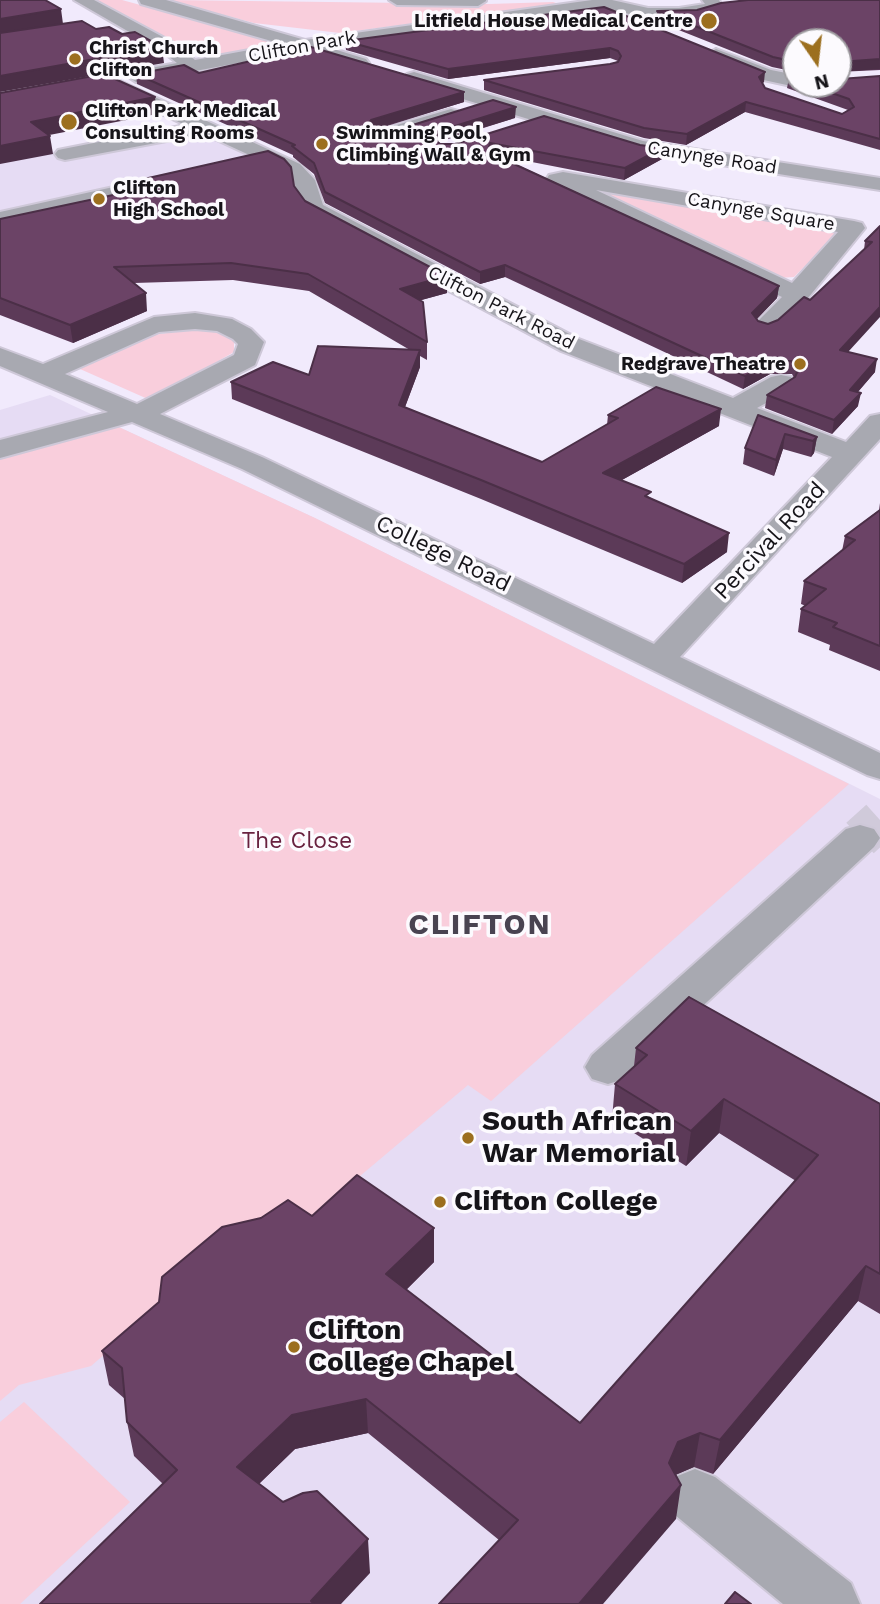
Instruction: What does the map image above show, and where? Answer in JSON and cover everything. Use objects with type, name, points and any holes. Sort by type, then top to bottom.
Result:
[{"type":"street","points":[[148,0],[243,26],[281,33],[330,36],[384,33]]},
{"type":"street","points":[[397,0],[532,0]]},
{"type":"street","points":[[601,3],[648,13],[670,14],[705,10],[713,4],[710,0]]},
{"type":"street","points":[[86,1],[168,47],[192,66]]},
{"type":"street","points":[[601,3],[653,30]]},
{"type":"street","name":"Clifton Park","points":[[101,82],[384,33],[601,3]]},
{"type":"street","points":[[96,27],[123,22]]},
{"type":"street","name":"Canynge Road","points":[[243,26],[640,147],[880,184]]},
{"type":"street","points":[[697,46],[782,82]]},
{"type":"street","points":[[445,87],[486,81]]},
{"type":"street","name":"Clifton Park Road","points":[[101,82],[274,157],[293,168],[304,180],[308,200],[315,210],[570,345],[851,454]]},
{"type":"street","points":[[391,140],[380,136],[493,103]]},
{"type":"street","points":[[507,129],[543,118]]},
{"type":"street","points":[[65,154],[208,127]]},
{"type":"street","points":[[563,178],[640,147]]},
{"type":"street","points":[[242,164],[274,157]]},
{"type":"street","points":[[0,219],[204,173]]},
{"type":"street","name":"Canynge Square","points":[[563,178],[854,228],[796,294],[557,180],[563,178]]},
{"type":"street","points":[[766,326],[790,304],[796,294]]},
{"type":"street","points":[[0,449],[137,414],[246,359],[251,342],[223,324],[195,321],[154,326],[43,374]]},
{"type":"street","name":"College Road","points":[[0,356],[252,463],[880,766]]},
{"type":"street","points":[[734,409],[781,383]]},
{"type":"street","name":"Percival Road","points":[[659,659],[880,422]]},
{"type":"street","points":[[608,1067],[873,826]]},
{"type":"street","points":[[695,1496],[830,1604]]},
{"type":"shaded area","name":"Clifton High School","points":[[0,114],[54,152],[186,126],[271,166],[0,256]]},
{"type":"shaded area","name":"Clifton College","points":[[50,395],[315,518],[880,799],[880,1604],[0,1604],[0,410]]},
{"type":"green space","points":[[96,0],[122,0],[269,40],[269,44],[217,56],[195,54]]},
{"type":"green space","points":[[168,0],[559,4],[340,33],[254,23]]},
{"type":"green space","points":[[584,187],[841,230],[794,277],[778,278]]},
{"type":"green space","points":[[200,329],[223,332],[234,341],[234,352],[150,400],[80,369],[152,335]]},
{"type":"green space","name":"The Close","points":[[108,422],[315,518],[849,784],[491,1101],[468,1085],[309,1219],[222,1253],[91,1366],[19,1385],[0,1401],[0,453]]},
{"type":"green space","points":[[24,1402],[130,1502],[20,1604],[0,1604],[0,1422]]},
{"type":"building","points":[[0,0],[45,0],[61,9],[0,19]]},
{"type":"building","points":[[748,0],[880,0],[880,59],[852,61],[852,28],[782,28],[782,59],[657,11],[697,10],[721,3]]},
{"type":"building","points":[[604,7],[765,72],[759,77],[765,88],[782,94],[782,98],[795,98],[842,114],[854,107],[846,98],[852,98],[852,78],[880,76],[880,139],[746,102],[687,134],[644,128],[484,80],[618,62],[621,56],[618,51],[610,48],[448,69],[345,41]]},
{"type":"building","points":[[82,21],[96,29],[109,27],[122,34],[135,32],[162,47],[0,76],[0,33]]},
{"type":"building","points":[[311,47],[464,92],[371,120],[367,125],[371,131],[390,138],[400,135],[403,128],[493,100],[516,107],[439,131],[435,139],[440,144],[455,144],[544,116],[640,145],[662,148],[625,168],[490,143],[488,152],[779,286],[752,313],[758,321],[768,324],[778,320],[804,297],[810,300],[872,242],[865,241],[880,226],[880,307],[840,350],[877,359],[850,390],[861,393],[834,420],[767,395],[795,377],[799,368],[793,361],[772,361],[745,376],[505,265],[480,272],[325,192],[314,163],[292,146],[295,145],[136,74],[184,65],[199,73]]},
{"type":"building","points":[[104,74],[155,97],[31,122],[50,136],[0,146],[0,93]]},
{"type":"building","points":[[268,151],[284,159],[291,167],[294,186],[305,201],[447,276],[400,289],[423,302],[427,342],[308,274],[231,263],[114,267],[146,293],[70,325],[0,298],[0,219],[146,188],[135,181]]},
{"type":"building","points":[[318,346],[420,350],[399,405],[542,462],[618,418],[608,415],[656,387],[721,409],[603,473],[651,492],[645,496],[729,533],[684,564],[481,480],[231,382],[273,362],[309,375]]},
{"type":"building","points":[[758,415],[817,437],[813,441],[785,434],[776,460],[745,448]]},
{"type":"building","points":[[880,510],[880,646],[833,627],[837,623],[801,609],[826,589],[804,581],[855,540],[845,536]]},
{"type":"building","points":[[689,997],[880,1104],[880,1274],[866,1266],[720,1440],[700,1433],[678,1442],[669,1463],[681,1485],[579,1604],[439,1604],[518,1520],[366,1399],[292,1415],[237,1467],[283,1502],[303,1493],[317,1491],[368,1539],[311,1601],[314,1604],[40,1604],[177,1470],[127,1422],[122,1368],[102,1351],[159,1302],[162,1277],[222,1227],[261,1218],[288,1200],[312,1216],[357,1175],[434,1228],[386,1274],[580,1423],[818,1155],[724,1099],[691,1131],[615,1084],[647,1055],[636,1048]]},
{"type":"building","points":[[735,1592],[751,1604],[725,1604]]},
{"type":"tunnel","points":[[860,838],[880,820]]},
{"type":"place","name":"Litfield House Medical Centre","points":[[709,21]]},
{"type":"place","name":"Christ Church Clifton","points":[[75,59]]},
{"type":"place","name":"Clifton Park Medical Consulting Rooms","points":[[69,122]]},
{"type":"place","name":"Swimming Pool, Climbing Wall & Gym","points":[[322,144]]},
{"type":"place","name":"Clifton High School","points":[[99,199]]},
{"type":"place","name":"Redgrave Theatre","points":[[800,364]]},
{"type":"place","name":"South African War Memorial","points":[[468,1138]]},
{"type":"place","name":"Clifton College","points":[[440,1202]]},
{"type":"place","name":"Clifton College Chapel","points":[[294,1347]]},
{"type":"district","name":"CLIFTON","points":[[480,925]]}]
